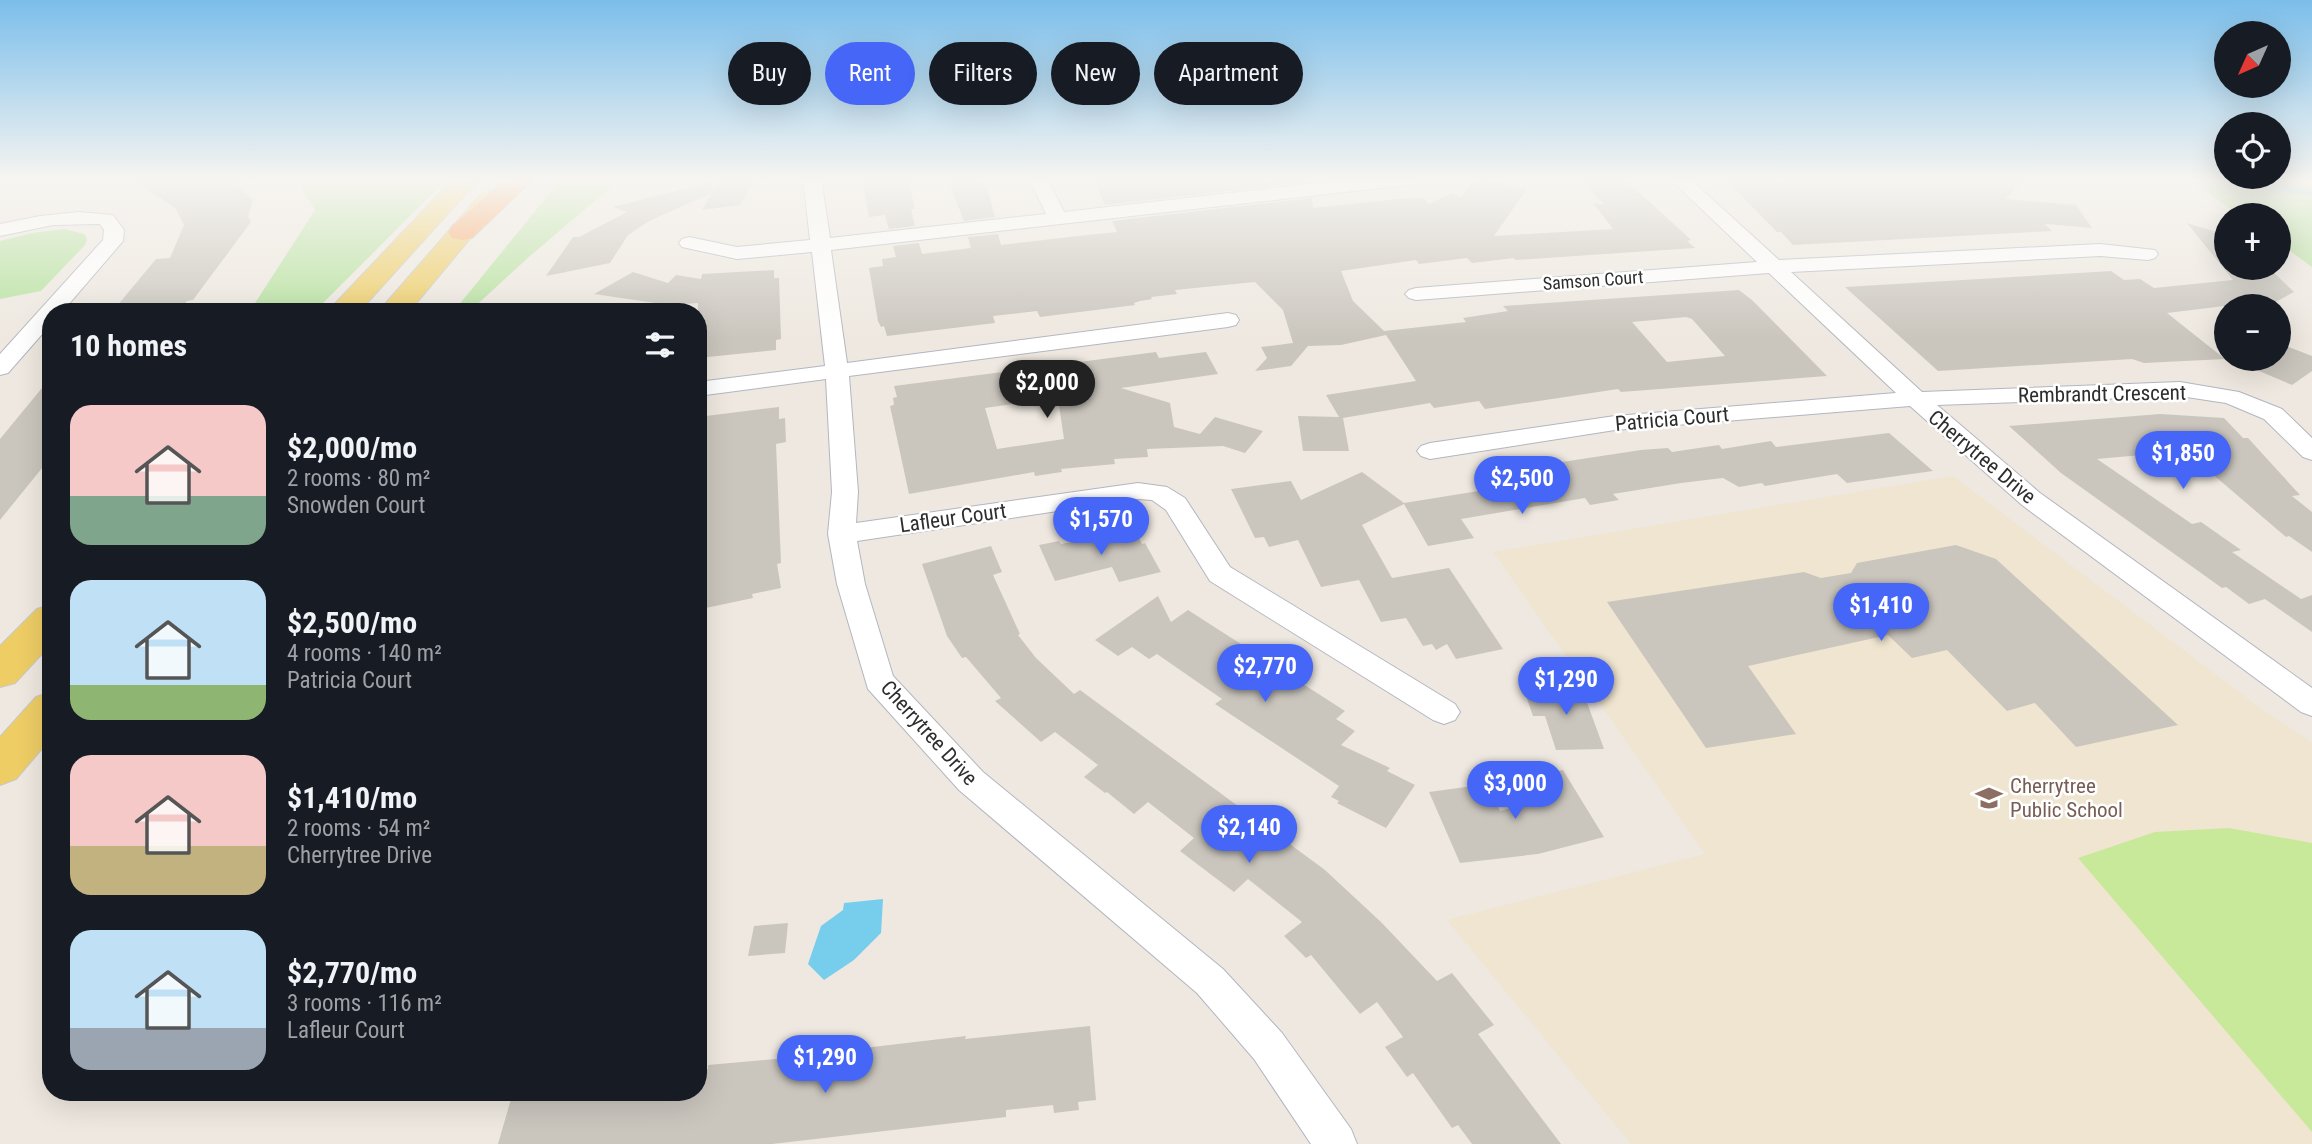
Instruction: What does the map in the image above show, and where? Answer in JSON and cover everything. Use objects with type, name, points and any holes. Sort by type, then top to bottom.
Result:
[{"type":"main road","points":[[350,303],[418,231]]},
{"type":"main road","points":[[401,303],[462,232]]},
{"type":"main road","points":[[0,672],[42,628]]},
{"type":"main road","points":[[0,767],[42,718]]},
{"type":"street","points":[[58,303],[113,241],[114,231]]},
{"type":"street","name":"Cherrytree Drive","points":[[819,231],[837,371],[845,492],[842,534],[852,584],[879,681],[971,781],[1210,981],[1268,1046],[1336,1144]]},
{"type":"street","points":[[689,243],[737,253],[951,231]]},
{"type":"street","name":"Cherrytree Drive","points":[[1733,231],[1914,399],[2031,499],[2312,704]]},
{"type":"street","name":"Samson Court","points":[[1416,294],[1770,267],[2100,250],[2148,254]]},
{"type":"street","points":[[707,388],[1228,320]]},
{"type":"street","points":[[0,368],[42,321]]},
{"type":"street","name":"Rembrandt Crescent","points":[[1914,399],[2180,389],[2231,397],[2273,414],[2312,452]]},
{"type":"street","name":"Patricia Court","points":[[1430,451],[1615,423],[1914,399]]},
{"type":"street","name":"Lafleur Court","points":[[842,534],[1138,491],[1158,493],[1176,504],[1220,574],[1444,712]]},
{"type":"shaded area","name":"Cherrytree Public School","points":[[1953,476],[2263,710],[2312,742],[2312,1144],[1631,1144],[1447,920],[1705,854],[1493,552]]},
{"type":"green space","points":[[74,231],[84,234],[87,239],[85,245],[41,291],[0,299],[0,241],[32,233]]},
{"type":"green space","points":[[301,231],[395,231],[323,303],[255,303]]},
{"type":"green space","points":[[519,231],[559,231],[479,303],[460,303]]},
{"type":"green space","points":[[2291,231],[2312,231],[2312,267],[2291,252]]},
{"type":"green space","points":[[2229,828],[2312,843],[2312,1132],[2078,858],[2155,832]]},
{"type":"water","points":[[883,899],[881,933],[854,960],[824,980],[808,964],[821,926],[843,910],[844,903]]},
{"type":"building","points":[[181,231],[244,231],[193,300],[185,303],[119,303],[156,259],[170,258]]},
{"type":"building","points":[[590,231],[633,231],[628,235],[610,263],[546,276],[573,237]]},
{"type":"building","points":[[1497,231],[1494,236],[1572,231],[1682,231],[1695,248],[1514,258],[1472,263],[1467,258],[1419,264],[1416,260],[1341,271],[1353,301],[1384,331],[1466,322],[1463,318],[1508,311],[1503,306],[1739,290],[1827,376],[1621,392],[1618,389],[1485,409],[1479,401],[1434,408],[1430,403],[1343,418],[1349,451],[1303,451],[1298,416],[1339,417],[1326,395],[1416,381],[1386,335],[1341,345],[1308,346],[1291,366],[1255,371],[1267,358],[1261,347],[1293,343],[1283,310],[1255,282],[1175,290],[1177,294],[1151,297],[1152,299],[1134,303],[1135,305],[1040,317],[1037,311],[993,316],[995,323],[887,336],[884,326],[881,327],[878,321],[869,268],[883,266],[882,259],[896,257],[893,246],[919,243],[922,254],[971,248],[968,237],[998,234],[1001,245],[1117,232]],"holes":[[[1686,317],[1692,319],[1725,356],[1667,362],[1632,322]]]},
{"type":"building","points":[[2045,231],[1793,245],[1781,232],[1777,232]]},
{"type":"building","points":[[2194,231],[2214,231],[2214,256]]},
{"type":"building","points":[[774,270],[774,278],[779,278],[781,339],[776,340],[776,350],[707,357],[707,303],[655,303],[594,294],[633,272],[668,283],[676,275],[701,279],[702,274]]},
{"type":"building","points":[[2111,271],[2124,280],[2140,279],[2154,288],[2233,280],[2282,280],[2294,292],[2214,294],[2214,307],[2167,313],[2214,350],[2214,360],[2144,363],[2132,359],[1938,371],[1845,287]]},
{"type":"building","points":[[2291,348],[2312,356],[2312,371],[2292,385],[2259,371],[2291,371]]},
{"type":"building","points":[[1156,352],[1159,358],[1206,352],[1218,374],[1121,388],[1170,403],[1174,427],[1200,434],[1215,417],[1263,431],[1245,453],[1223,446],[1147,449],[1148,457],[1114,459],[1115,464],[1061,469],[1062,472],[1035,476],[1034,472],[909,494],[890,406],[894,405],[893,398],[897,397],[894,386]],"holes":[[[1058,399],[1064,439],[997,449],[985,408]]]},
{"type":"building","points":[[42,388],[42,468],[0,520],[0,439]]},
{"type":"building","points":[[779,407],[779,419],[785,418],[786,442],[776,444],[781,563],[777,564],[781,588],[752,594],[753,598],[707,608],[707,416]]},
{"type":"building","points":[[2160,414],[2224,418],[2243,438],[2248,438],[2300,495],[2292,496],[2312,512],[2312,552],[2289,536],[2286,537],[2189,454],[2175,452],[2097,459],[2192,524],[2201,522],[2241,550],[2232,552],[2301,599],[2312,595],[2312,632],[2265,599],[2249,604],[2226,587],[2222,588],[2061,473],[2009,426]]},
{"type":"building","points":[[1889,433],[1933,471],[1847,483],[1837,474],[1765,486],[1762,483],[1739,487],[1723,478],[1681,483],[1613,494],[1619,500],[1590,505],[1585,498],[1461,519],[1474,538],[1428,546],[1404,504],[1362,525],[1392,578],[1449,568],[1503,649],[1456,659],[1447,644],[1436,650],[1432,644],[1423,646],[1406,618],[1381,622],[1359,580],[1321,587],[1298,540],[1269,547],[1264,537],[1255,538],[1231,489],[1291,481],[1301,500],[1362,472],[1404,503],[1491,489],[1486,483],[1535,476],[1529,467],[1641,450],[1668,448],[1672,452],[1719,445],[1722,449],[1771,441],[1776,447]]},
{"type":"building","points":[[1134,529],[1161,572],[1119,582],[1112,567],[1055,581],[1039,545],[1059,541],[1061,544]]},
{"type":"building","points":[[1956,545],[1996,559],[2178,725],[2076,747],[2035,703],[2007,711],[1947,650],[1912,658],[1888,635],[1748,666],[1796,734],[1706,748],[1607,602],[1804,572],[1821,578],[1851,573],[1857,563]]},
{"type":"building","points":[[991,546],[1002,572],[993,575],[1020,634],[1018,635],[1036,658],[1074,694],[1080,690],[1325,870],[1382,923],[1437,981],[1452,973],[1494,1025],[1478,1034],[1561,1144],[1472,1144],[1458,1125],[1452,1128],[1413,1073],[1407,1077],[1385,1047],[1403,1037],[1377,1002],[1360,1014],[1311,955],[1306,958],[1284,936],[1302,922],[1248,879],[1234,892],[1180,851],[1194,838],[1148,802],[1134,814],[1084,777],[1098,765],[1055,732],[1041,742],[995,701],[1001,698],[966,657],[962,658],[947,636],[922,564]]},
{"type":"building","points":[[1158,596],[1171,622],[1188,610],[1345,711],[1336,719],[1355,731],[1341,745],[1390,768],[1387,771],[1415,785],[1386,828],[1337,803],[1339,801],[1331,797],[1339,786],[1215,704],[1222,699],[1157,654],[1149,659],[1132,647],[1118,656],[1095,640]]},
{"type":"building","points":[[1543,683],[1574,683],[1579,697],[1585,697],[1604,749],[1556,750],[1545,716],[1533,716],[1525,693],[1546,692]]},
{"type":"building","points":[[1563,770],[1604,837],[1538,854],[1460,863],[1429,792],[1488,784],[1500,811],[1546,799],[1532,777]]},
{"type":"building","points":[[788,923],[785,953],[748,956],[754,926]]},
{"type":"building","points":[[1090,1026],[1096,1100],[1078,1102],[1079,1110],[1054,1113],[1053,1105],[1006,1110],[1006,1117],[772,1144],[498,1144],[510,1101],[707,1101],[708,1065],[864,1051],[864,1048],[966,1036],[965,1039]]},
{"type":"place","name":"Cherrytree Public School","points":[[1989,798]]}]
